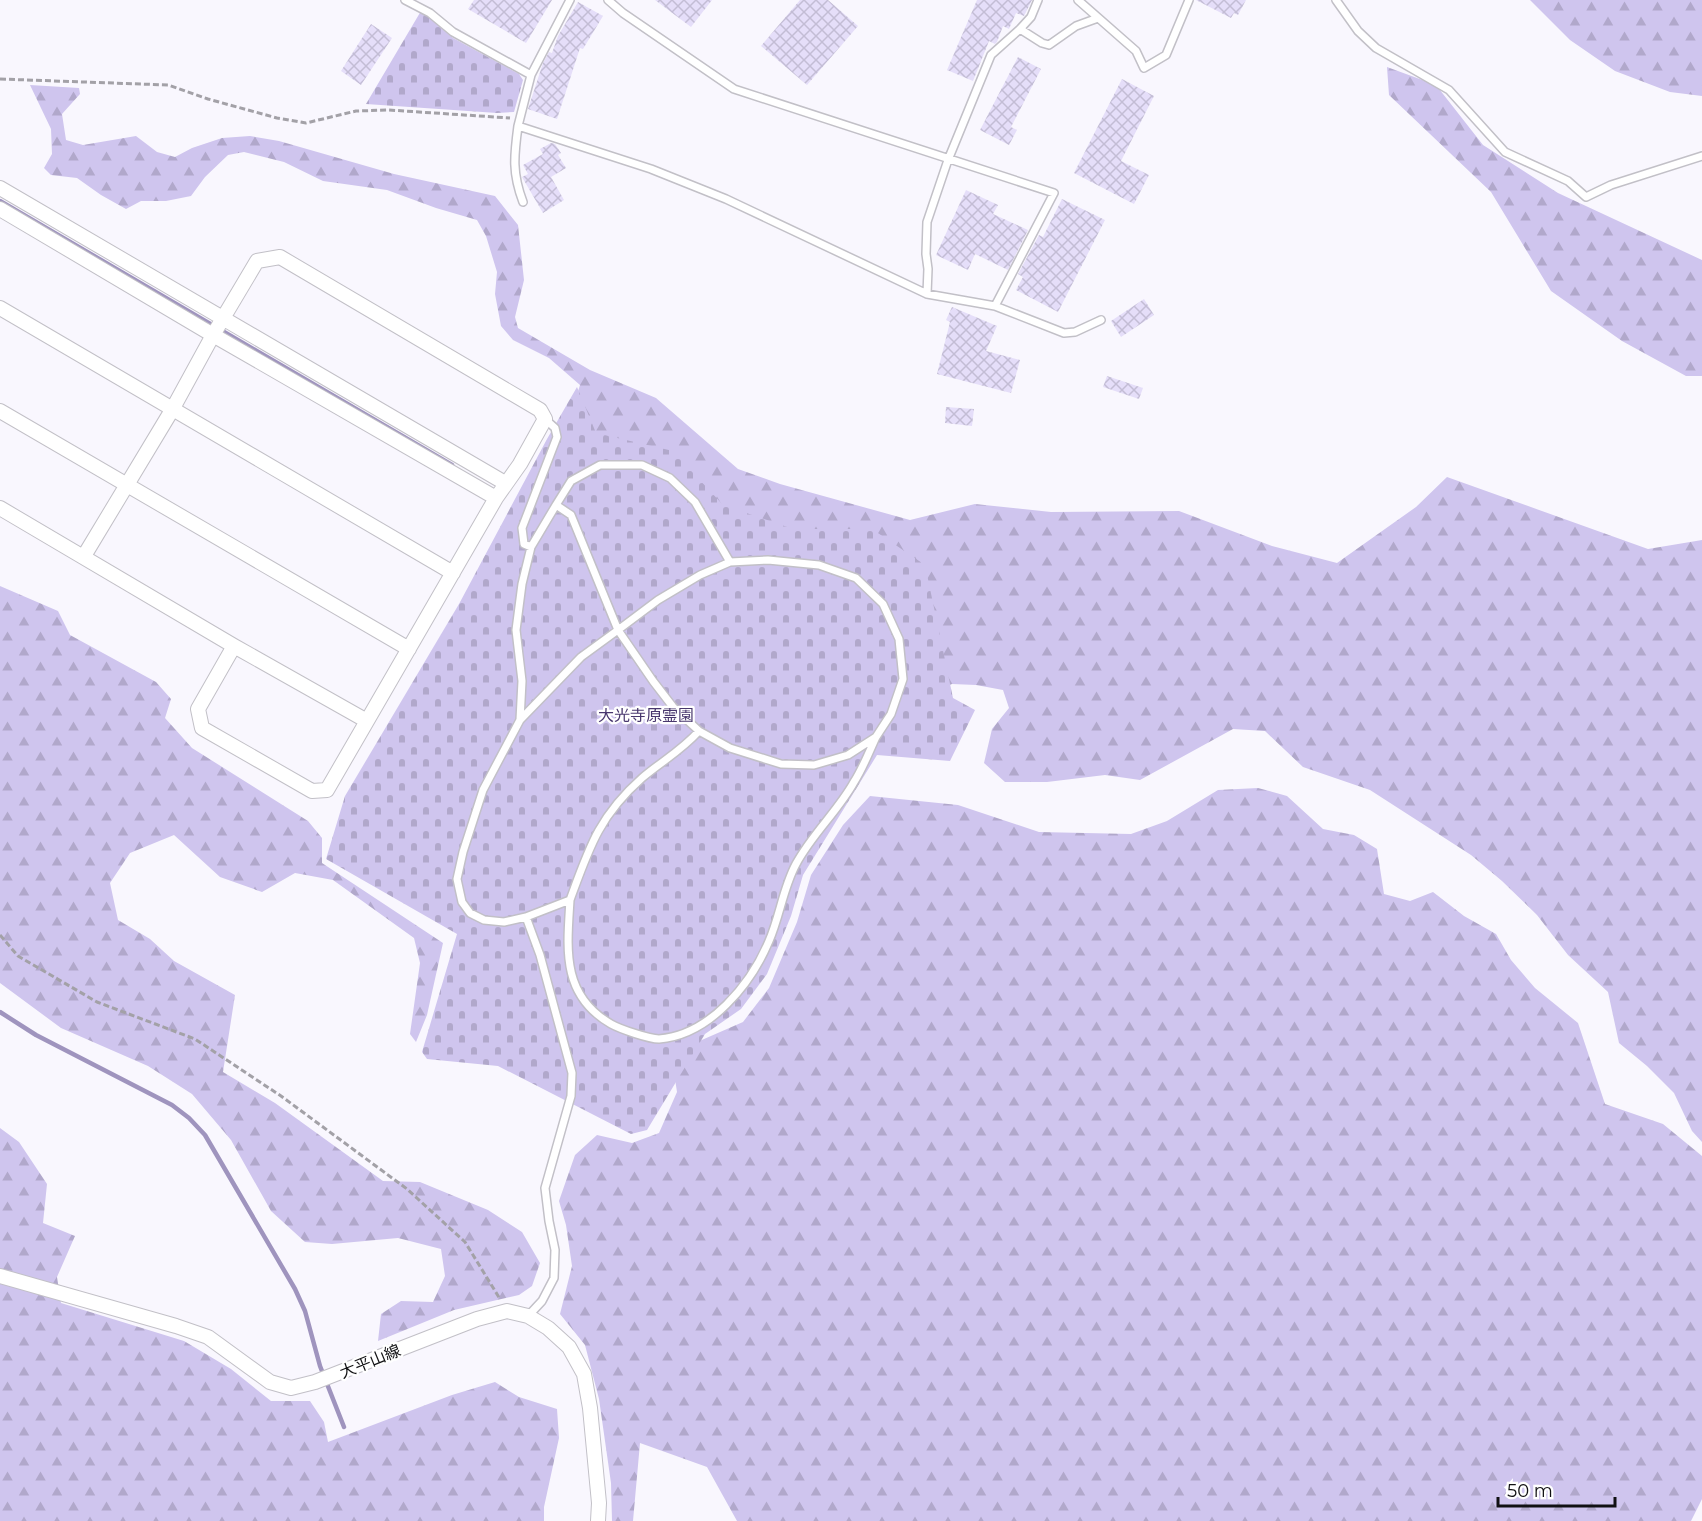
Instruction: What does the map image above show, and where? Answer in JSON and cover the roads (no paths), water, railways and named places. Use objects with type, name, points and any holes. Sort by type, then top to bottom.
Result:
[{"type":"street","points":[[0,188],[505,483]]},
{"type":"street","points":[[0,209],[496,498]]},
{"type":"street","points":[[84,556],[172,410],[257,261],[280,257],[540,410],[545,419],[520,464],[496,498],[327,790],[312,791],[202,728],[198,709],[234,646]]},
{"type":"street","points":[[0,308],[453,573]]},
{"type":"street","points":[[0,411],[409,649]]},
{"type":"street","points":[[0,508],[234,646],[367,721]]},
{"type":"street","name":"大平山線","points":[[0,1276],[208,1337],[270,1382],[291,1388],[335,1375],[477,1319],[507,1311],[528,1316],[548,1328],[569,1347],[584,1374],[590,1408],[599,1503],[598,1521]]},
{"type":"lane","points":[[405,0],[430,13],[453,33],[531,75]]},
{"type":"lane","points":[[523,202],[515,183],[513,162],[518,123],[531,75],[570,0]]},
{"type":"lane","points":[[608,0],[734,89],[1054,193],[995,306]]},
{"type":"lane","points":[[927,294],[927,222],[948,160],[991,55],[1020,29],[1038,0]]},
{"type":"lane","points":[[1078,0],[1136,51],[1144,68],[1166,55],[1189,0]]},
{"type":"lane","points":[[1336,0],[1358,31],[1376,48],[1449,90],[1505,152],[1568,181],[1586,197],[1611,185],[1702,156]]},
{"type":"lane","points":[[1020,29],[1042,44],[1049,45],[1077,26],[1098,18]]},
{"type":"lane","points":[[518,123],[651,169],[726,200],[927,294],[995,306],[1064,333],[1075,332],[1101,320]]},
{"type":"lane","points":[[531,547],[524,544],[522,528],[557,437],[555,428],[545,419]]},
{"type":"lane","points":[[520,720],[522,681],[516,630],[522,584],[531,547],[571,481],[600,465],[642,465],[670,478],[695,502],[730,562]]},
{"type":"lane","points":[[556,504],[571,515],[618,630],[673,706],[699,731],[730,748],[781,764],[814,765],[848,755],[876,737]]},
{"type":"lane","points":[[570,900],[526,917],[504,922],[484,920],[470,913],[462,902],[457,879],[463,852],[483,790],[520,720],[581,657],[658,600],[700,575],[730,562],[768,560],[819,564],[856,578],[882,604],[899,639],[903,679],[891,714],[876,737],[854,783],[796,864],[771,938],[757,968],[730,1002],[708,1020],[657,1039],[612,1025],[587,1006],[572,979],[567,951],[570,900],[591,842],[608,813],[644,776],[685,747],[699,731]]},
{"type":"lane","points":[[526,917],[540,956],[572,1073],[571,1096],[545,1188],[555,1250],[554,1278],[542,1301],[528,1316]]},
{"type":"waterway","points":[[0,201],[452,465]]},
{"type":"waterway","points":[[0,1012],[36,1035],[172,1105],[189,1118],[205,1135],[295,1289],[305,1311],[320,1366],[344,1427]]},
{"type":"park label","name":"大光寺原霊園","points":[[646,715]]}]
